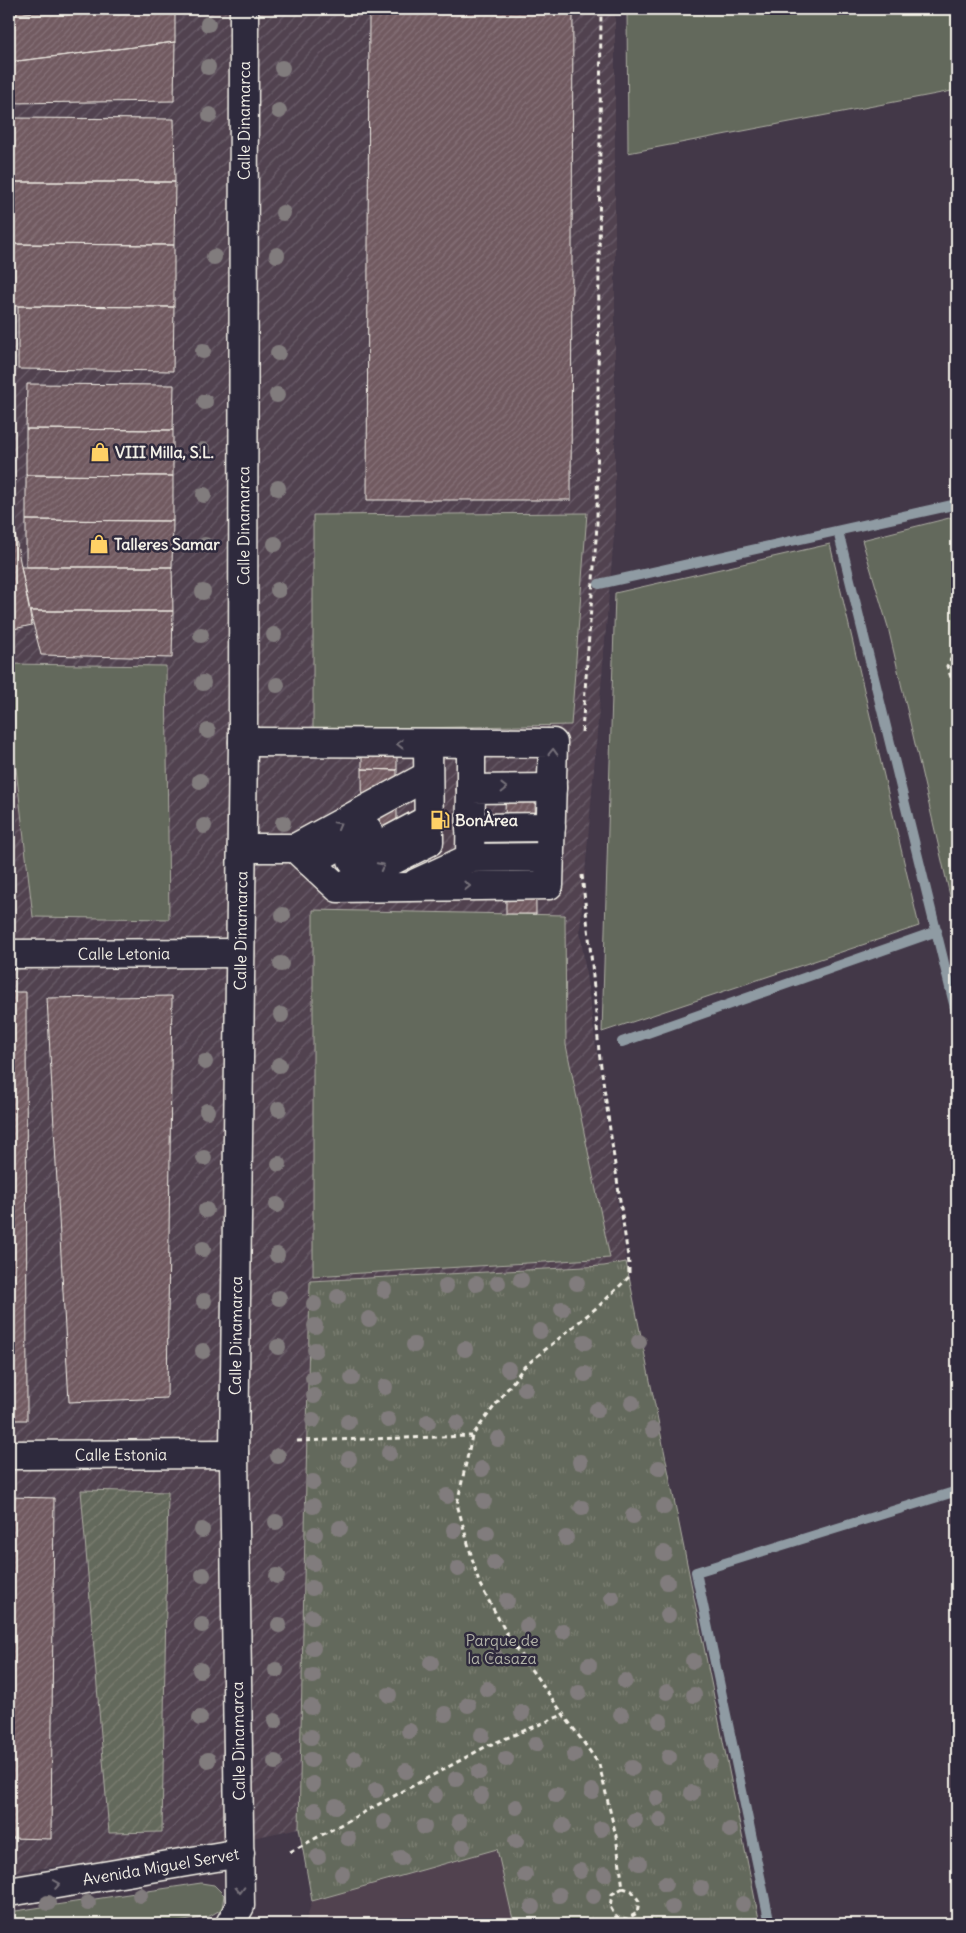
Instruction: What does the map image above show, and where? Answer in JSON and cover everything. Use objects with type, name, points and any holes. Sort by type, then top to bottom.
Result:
[{"type":"street","name":"Calle Dinamarca","points":[[240,1853],[234,1454],[243,742],[244,9]]},
{"type":"street","points":[[242,848],[317,869],[408,887],[549,885],[553,743],[243,742]]},
{"type":"street","points":[[470,743],[472,788],[470,858]]},
{"type":"street","points":[[427,798],[428,744]]},
{"type":"street","points":[[472,788],[552,788]]},
{"type":"street","points":[[317,869],[427,798]]},
{"type":"street","points":[[317,869],[427,798]]},
{"type":"street","points":[[470,828],[551,827]]},
{"type":"street","points":[[408,887],[470,858],[550,857]]},
{"type":"street","name":"Calle Letonia","points":[[9,954],[240,953]]},
{"type":"street","name":"Calle Estonia","points":[[9,1455],[234,1454]]},
{"type":"street","name":"Avenida Miguel Servet","points":[[9,1892],[240,1853],[240,1906],[230,1924]]},
{"type":"path","points":[[581,736],[597,525],[601,9]]},
{"type":"path","points":[[957,649],[947,666],[957,694]]},
{"type":"path","points":[[580,865],[592,964],[599,1052],[630,1264],[629,1277],[601,1304],[524,1367],[472,1436],[457,1504],[479,1583],[512,1644],[599,1764],[616,1836],[624,1888]]},
{"type":"path","points":[[297,1441],[472,1436]]},
{"type":"path","points":[[290,1852],[488,1746],[564,1714]]},
{"type":"path","points":[[624,1888],[632,1891],[639,1901],[637,1914],[627,1919],[616,1917],[610,1908],[612,1894],[624,1888]]},
{"type":"shaded area","points":[[9,9],[615,9],[615,524],[580,931],[626,1262],[604,1266],[310,1281],[299,1828],[193,1851],[9,1872]]},
{"type":"shaded area","points":[[497,1848],[514,1924],[305,1924],[312,1901]]},
{"type":"green space","points":[[627,9],[957,9],[957,90],[628,153]]},
{"type":"green space","points":[[587,513],[571,725],[313,730],[313,515]]},
{"type":"green space","points":[[957,516],[957,926],[888,627],[862,540]]},
{"type":"green space","points":[[830,544],[919,926],[602,1032],[615,593]]},
{"type":"green space","points":[[9,664],[166,666],[169,919],[33,917],[9,708]]},
{"type":"green space","points":[[313,910],[565,915],[566,1045],[610,1258],[313,1276]]},
{"type":"green space","name":"Parque de la Casaza","points":[[626,1262],[760,1924],[514,1924],[497,1849],[312,1901],[299,1828],[310,1281],[604,1266]]},
{"type":"green space","points":[[81,1490],[168,1492],[162,1832],[109,1833]]},
{"type":"green space","points":[[201,1883],[214,1885],[224,1895],[222,1909],[208,1917],[166,1924],[9,1924],[9,1912]]},
{"type":"building","points":[[9,9],[65,9],[9,15]]},
{"type":"building","points":[[65,9],[175,9],[175,42],[9,62],[9,15]]},
{"type":"building","points":[[369,9],[573,9],[571,500],[367,500]]},
{"type":"building","points":[[175,42],[174,101],[9,103],[9,62]]},
{"type":"building","points":[[9,118],[174,119],[175,182],[9,182]]},
{"type":"building","points":[[9,182],[175,182],[174,245],[9,244]]},
{"type":"building","points":[[9,244],[174,245],[174,307],[9,306]]},
{"type":"building","points":[[18,306],[174,307],[173,371],[18,369]]},
{"type":"building","points":[[27,384],[174,385],[173,430],[26,429]]},
{"type":"building","name":"VIII Milla, S.L.","points":[[26,429],[173,430],[173,476],[26,475]]},
{"type":"building","points":[[26,475],[173,476],[173,521],[26,520]]},
{"type":"building","points":[[9,502],[32,625],[9,630]]},
{"type":"building","name":"Talleres Samar","points":[[26,520],[173,521],[172,567],[26,567]]},
{"type":"building","points":[[21,567],[172,567],[173,611],[30,611]]},
{"type":"building","points":[[30,611],[173,611],[172,658],[41,655]]},
{"type":"building","points":[[362,754],[397,754],[397,770],[362,769]]},
{"type":"building","points":[[362,769],[397,770],[397,873],[363,873]]},
{"type":"building","points":[[505,779],[535,780],[536,914],[506,914]]},
{"type":"building","points":[[9,992],[26,992],[27,1420],[9,1420]]},
{"type":"building","points":[[172,996],[167,1398],[69,1402],[47,998]]},
{"type":"building","points":[[9,1497],[54,1498],[51,1839],[9,1838]]},
{"type":"waterway","points":[[599,584],[957,504]]},
{"type":"waterway","points":[[838,531],[957,1016]]},
{"type":"waterway","points":[[622,1042],[937,931]]},
{"type":"waterway","points":[[770,1924],[696,1572],[957,1491]]},
{"type":"place","name":"VIII Milla, S.L.","points":[[100,452]]},
{"type":"place","name":"Talleres Samar","points":[[99,544]]},
{"type":"place","name":"BonÀrea","points":[[440,820]]}]
